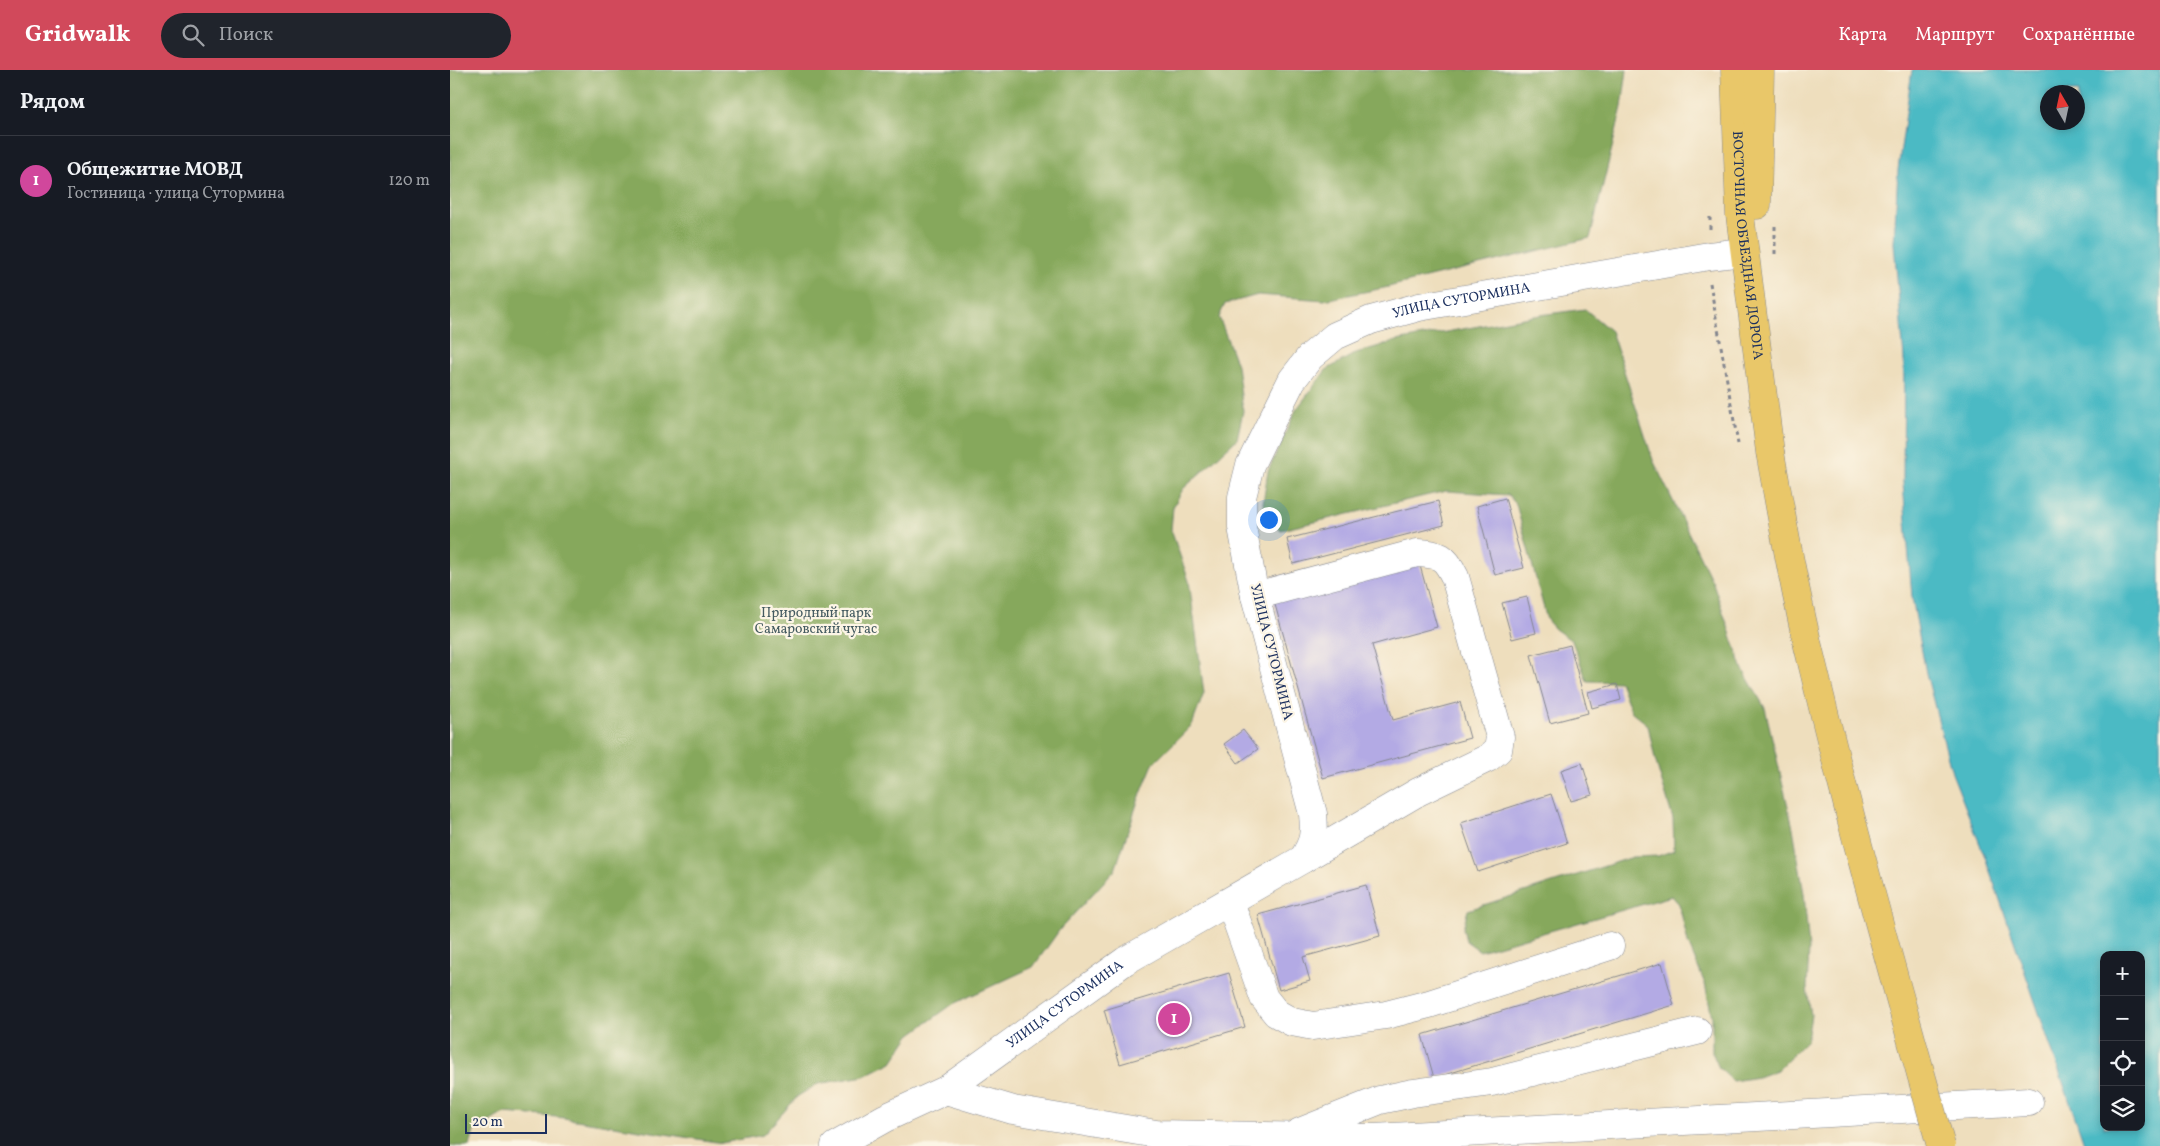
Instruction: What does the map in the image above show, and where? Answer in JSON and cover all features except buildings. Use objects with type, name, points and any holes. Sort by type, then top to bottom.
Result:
[{"type":"main road","name":"ВОСТОЧНАЯ ОБЪЕЗДНАЯ ДОРОГА","points":[[1735,70],[1738,178],[1743,252],[1765,422],[1794,580],[1814,670],[1880,926],[1941,1146]]},
{"type":"main road","name":"ВОСТОЧНАЯ ОБЪЕЗДНАЯ ДОРОГА","points":[[1760,70],[1756,183],[1765,422]]},
{"type":"street","name":"УЛИЦА СУТОРМИНА","points":[[835,1146],[885,1118],[946,1090],[1125,960],[1303,859],[1312,845],[1313,814],[1256,596],[1242,526],[1242,497],[1250,465],[1292,380],[1310,357],[1335,336],[1371,320],[1419,307],[1700,257],[1743,252]]},
{"type":"street","points":[[1256,596],[1417,553],[1433,554],[1447,560],[1455,577],[1500,737],[1498,750],[1488,758],[1418,792],[1303,859]]},
{"type":"street","points":[[1230,902],[1264,998],[1276,1013],[1292,1022],[1313,1026],[1386,1014],[1429,1004],[1610,946]]},
{"type":"street","points":[[1282,1138],[1308,1130],[1380,1100],[1492,1082],[1697,1031]]},
{"type":"street","points":[[946,1090],[1013,1110],[1146,1133],[1282,1138],[1374,1138],[2029,1102]]},
{"type":"path","points":[[1774,222],[1775,258]]},
{"type":"green space","name":"Природный парк Самаровский чугас","points":[[450,70],[1627,70],[1622,107],[1590,238],[1384,288],[1324,300],[1258,295],[1225,304],[1219,317],[1237,365],[1243,411],[1237,439],[1183,489],[1173,507],[1171,530],[1189,581],[1204,693],[1192,725],[1153,764],[1138,801],[1115,870],[1061,928],[1033,967],[953,1004],[910,1035],[892,1062],[864,1076],[818,1084],[798,1096],[763,1135],[722,1143],[557,1117],[504,1113],[474,1131],[470,1146],[450,1146]]},
{"type":"green space","points":[[1585,309],[1611,331],[1653,460],[1713,583],[1743,670],[1765,708],[1793,828],[1804,894],[1809,949],[1807,988],[1811,1015],[1807,1040],[1777,1070],[1758,1077],[1733,1081],[1719,1068],[1712,1052],[1712,1017],[1705,984],[1688,943],[1679,904],[1672,896],[1480,951],[1466,941],[1463,928],[1468,910],[1633,857],[1658,856],[1674,850],[1673,819],[1655,759],[1648,725],[1631,711],[1620,682],[1587,681],[1572,641],[1555,629],[1547,620],[1516,504],[1508,495],[1446,491],[1281,530],[1266,516],[1263,503],[1268,471],[1296,410],[1326,370],[1356,353],[1396,341],[1540,315]]},
{"type":"water","points":[[1912,70],[2160,70],[2160,1146],[2085,1146],[1985,857],[1952,773],[1926,673],[1912,597],[1903,483],[1904,358],[1894,243],[1898,170]]},
{"type":"place","name":"Общежитие МОВД","points":[[1174,1019]]}]
